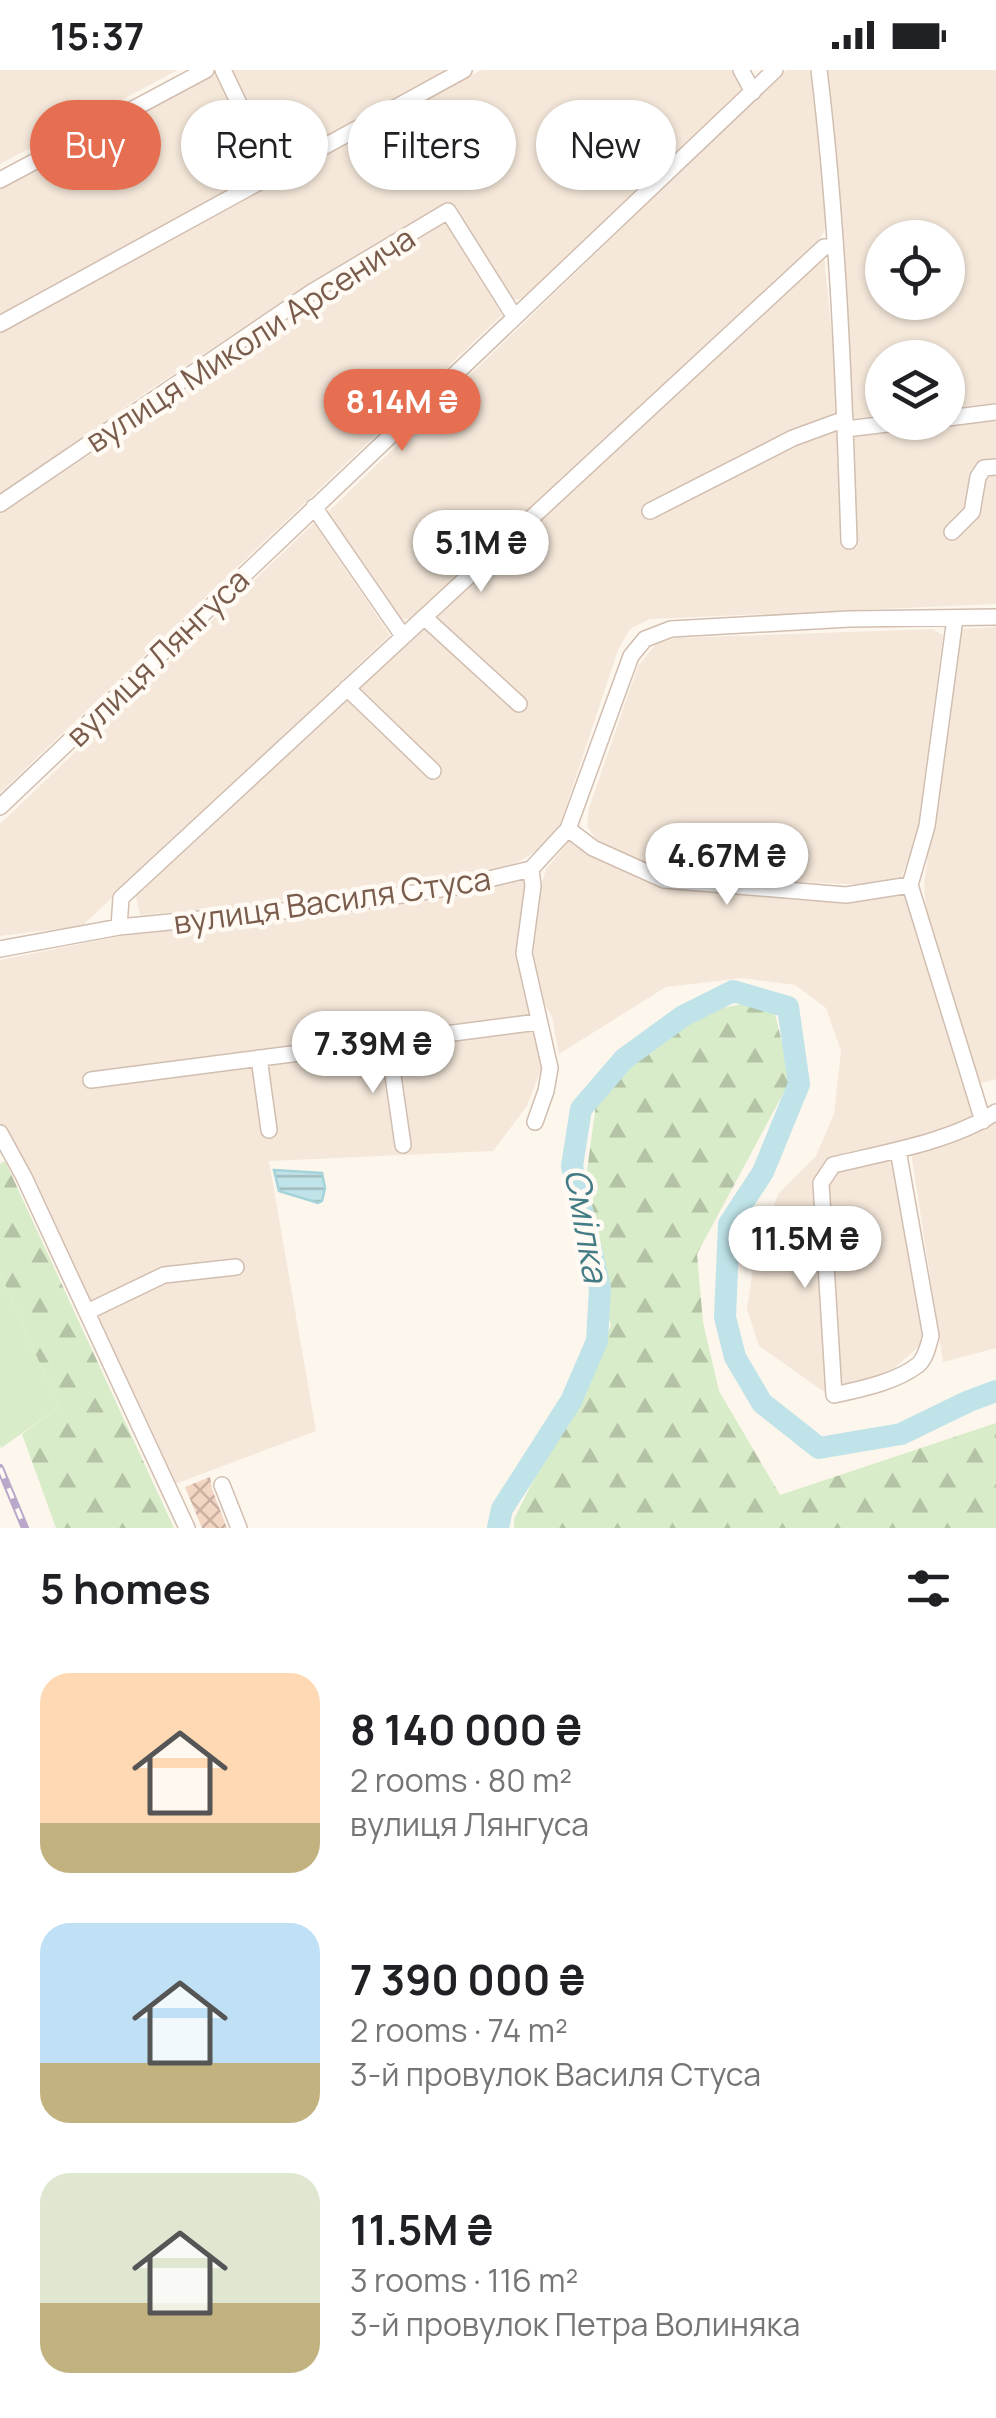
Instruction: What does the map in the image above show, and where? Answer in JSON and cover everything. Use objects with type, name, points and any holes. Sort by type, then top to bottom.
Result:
[{"type":"street","points":[[0,180],[206,70]]},
{"type":"street","points":[[222,70],[237,100]]},
{"type":"street","points":[[328,145],[464,70]]},
{"type":"street","points":[[741,70],[752,92]]},
{"type":"street","name":"вулиця Лянгуса","points":[[0,807],[776,70]]},
{"type":"street","points":[[818,70],[829,151],[849,541]]},
{"type":"street","points":[[0,324],[246,190]]},
{"type":"street","name":"вулиця Миколи Арсенича","points":[[0,504],[312,292],[448,211],[514,316]]},
{"type":"street","points":[[119,927],[120,898],[824,247],[834,247]]},
{"type":"street","points":[[965,416],[996,412]]},
{"type":"street","points":[[650,512],[793,438],[845,424],[865,423]]},
{"type":"street","points":[[952,532],[972,512],[978,477],[984,468],[996,467]]},
{"type":"street","points":[[314,507],[403,636]]},
{"type":"street","name":"вулиця Василя Стуса","points":[[0,949],[119,927],[322,908],[460,886],[531,870],[568,829],[624,670],[638,646],[656,632],[849,619],[996,616]]},
{"type":"street","points":[[424,617],[520,704]]},
{"type":"street","points":[[898,1150],[931,1336],[918,1365],[866,1388],[834,1395],[821,1183],[833,1165],[898,1150],[989,1116],[910,885],[927,826],[954,618]]},
{"type":"street","points":[[347,688],[433,770]]},
{"type":"street","points":[[568,829],[593,848],[664,880],[846,896],[910,885]]},
{"type":"street","points":[[531,870],[533,886],[524,953],[550,1068],[535,1122]]},
{"type":"street","points":[[91,1080],[538,1022]]},
{"type":"street","points":[[388,1041],[403,1145]]},
{"type":"street","points":[[259,1058],[269,1130]]},
{"type":"street","points":[[0,1133],[186,1528]]},
{"type":"street","points":[[87,1312],[164,1275],[236,1267]]},
{"type":"street","points":[[222,1485],[239,1528]]},
{"type":"shaded area","points":[[0,70],[178,70],[121,100],[30,100],[30,148],[0,164]]},
{"type":"shaded area","points":[[229,70],[449,70],[394,100],[348,100],[348,125],[328,136],[328,100],[243,100]]},
{"type":"shaded area","points":[[481,70],[735,70],[744,87],[676,153],[676,100],[536,100],[536,190],[637,190],[523,300],[511,299],[451,202],[311,284],[155,386],[0,495],[0,332],[261,190],[328,190],[328,153],[348,142],[348,190],[516,190],[516,100],[426,100]]},
{"type":"shaded area","points":[[786,70],[809,70],[817,91],[826,228],[817,243],[412,619],[399,619],[328,512],[662,190],[676,190],[676,176]]},
{"type":"shaded area","points":[[826,70],[996,70],[996,403],[965,406],[965,340],[865,340],[865,417],[851,419]]},
{"type":"shaded area","points":[[217,71],[230,100],[181,100],[181,190],[233,190],[0,317],[0,188],[30,172],[30,190],[161,190],[161,101]]},
{"type":"shaded area","points":[[444,221],[502,315],[0,793],[0,514]]},
{"type":"shaded area","points":[[824,255],[838,398],[841,547],[857,548],[854,436],[865,435],[865,440],[965,440],[965,423],[996,420],[996,604],[650,619],[630,629],[618,650],[559,828],[546,845],[522,860],[496,871],[317,900],[140,915],[135,893]]},
{"type":"shaded area","points":[[314,523],[390,635],[82,926],[0,936],[0,824]]},
{"type":"shaded area","points":[[996,627],[996,1079],[979,1084],[926,910],[924,884],[960,629]]},
{"type":"shaded area","points":[[933,629],[943,635],[918,829],[901,879],[886,886],[663,875],[596,839],[587,826],[589,808],[638,666],[656,644],[676,638]]},
{"type":"shaded area","points":[[570,840],[607,863],[662,887],[907,893],[977,1119],[891,1144],[925,1328],[922,1344],[892,1370],[826,1393],[759,1346],[747,1309],[757,1242],[779,1193],[816,1156],[834,1114],[841,1051],[826,1008],[795,985],[742,978],[666,987],[559,1054],[552,1017],[539,994],[532,940],[536,902],[546,869]]},
{"type":"shaded area","points":[[525,880],[517,952],[542,1067],[527,1106],[493,1151],[269,1161],[316,1431],[175,1484],[0,1126],[0,960],[114,937],[376,905]]},
{"type":"shaded area","points":[[996,1120],[996,1348],[943,1362],[911,1152]]},
{"type":"green space","points":[[771,998],[791,1079],[697,1254],[703,1322],[719,1391],[780,1495],[996,1423],[996,1528],[514,1528],[514,1519],[611,1326],[582,1207],[598,1090],[674,1018]]},
{"type":"green space","points":[[5,1161],[174,1528],[56,1528],[22,1434],[59,1407],[0,1273],[0,1164]]},
{"type":"green space","points":[[0,1273],[59,1407],[1,1448],[0,1444]]},
{"type":"water","points":[[274,1170],[322,1173],[322,1201],[279,1191]]},
{"type":"building","points":[[210,1477],[227,1528],[202,1528],[185,1487]]},
{"type":"waterway","name":"Смілка","points":[[498,1528],[502,1509],[571,1401],[597,1341],[600,1288],[572,1166],[581,1109],[624,1059],[683,1016],[733,991],[788,1007],[799,1084],[763,1172],[729,1224],[725,1317],[735,1357],[762,1403],[819,1448],[901,1434],[996,1391]]},
{"type":"railway","points":[[0,1468],[25,1528]]}]
